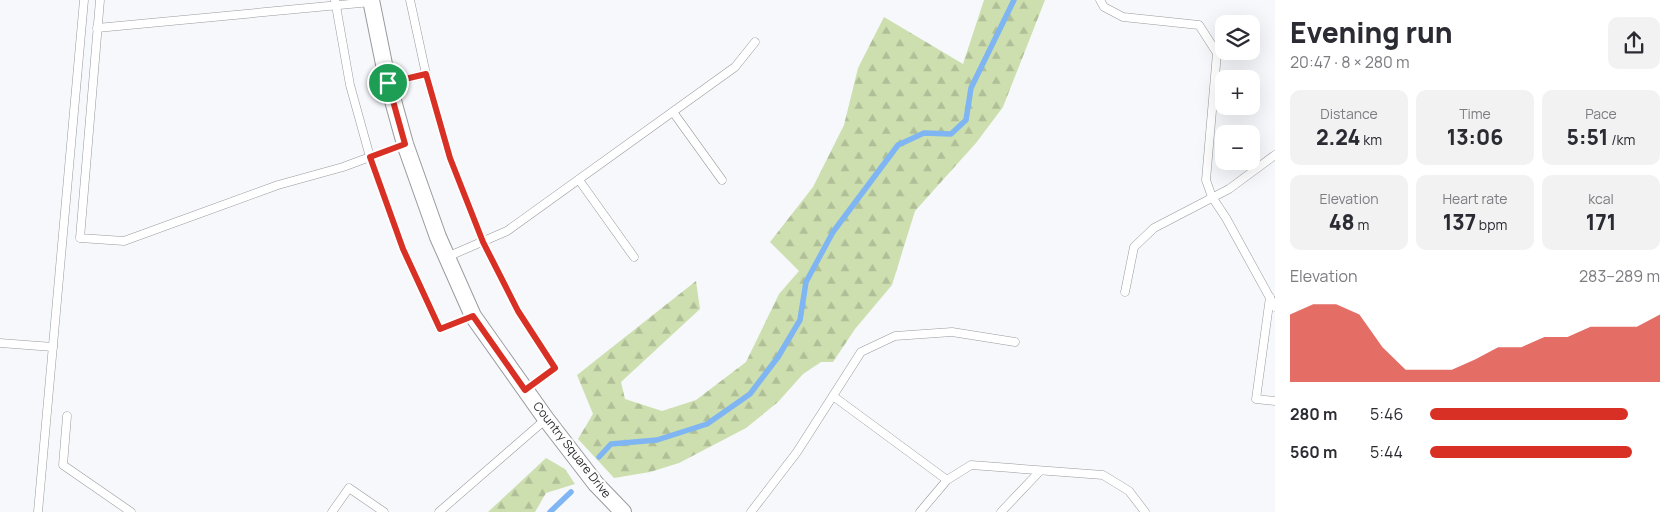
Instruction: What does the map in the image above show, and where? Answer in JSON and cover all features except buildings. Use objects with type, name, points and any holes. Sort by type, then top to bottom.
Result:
[{"type":"street","name":"Country Square Drive","points":[[371,1],[388,83],[405,144],[438,238],[473,316],[546,419],[596,484],[623,512]]},
{"type":"lane","points":[[38,512],[84,0]]},
{"type":"lane","points":[[100,0],[80,238],[124,241],[278,185],[343,167],[405,144]]},
{"type":"lane","points":[[410,0],[426,74],[450,158],[483,242],[518,311],[555,368],[525,390]]},
{"type":"lane","points":[[1100,0],[1104,7],[1123,17],[1199,25],[1217,53],[1206,180],[1212,197],[1272,295],[1275,306]]},
{"type":"lane","points":[[97,28],[335,3],[371,1]]},
{"type":"lane","points":[[335,3],[350,85],[370,157],[403,249],[440,329],[473,316]]},
{"type":"lane","points":[[447,257],[507,231],[735,67],[755,42]]},
{"type":"lane","points":[[388,83],[426,74]]},
{"type":"lane","points":[[673,112],[722,180]]},
{"type":"lane","points":[[1125,292],[1134,247],[1154,228],[1229,189],[1275,155]]},
{"type":"lane","points":[[579,180],[634,257]]},
{"type":"lane","points":[[1272,295],[1256,399],[1275,401]]},
{"type":"lane","points":[[751,512],[798,452],[861,352],[895,336],[952,332],[1015,342]]},
{"type":"lane","points":[[0,343],[53,347]]},
{"type":"lane","points":[[833,396],[947,480]]},
{"type":"lane","points":[[67,416],[63,464],[130,512]]},
{"type":"lane","points":[[439,512],[546,419]]},
{"type":"lane","points":[[920,512],[947,480],[971,466],[1103,475],[1129,491],[1145,512]]},
{"type":"lane","points":[[1001,512],[1040,471]]},
{"type":"lane","points":[[332,512],[349,488],[384,512]]},
{"type":"green space","points":[[984,0],[1045,0],[1003,107],[976,143],[915,211],[892,285],[855,329],[833,362],[821,362],[803,374],[778,402],[746,428],[679,463],[650,472],[614,478],[578,439],[593,414],[577,375],[696,281],[700,309],[621,382],[625,399],[662,411],[696,400],[746,362],[779,294],[799,271],[770,242],[813,187],[844,125],[858,68],[884,17],[963,64]]},
{"type":"green space","points":[[546,458],[565,469],[575,484],[546,493],[535,512],[488,512]]},
{"type":"waterway","points":[[599,457],[611,444],[657,440],[707,424],[750,394],[778,357],[800,320],[806,282],[833,232],[898,145],[924,133],[951,134],[966,120],[971,88],[1014,0]]},
{"type":"waterway","points":[[550,512],[571,492]]},
{"type":"route","points":[[426,74],[450,158],[483,242],[518,311],[555,368],[525,390],[473,316],[440,329],[403,249],[370,157],[405,144],[388,83],[426,74]]}]
